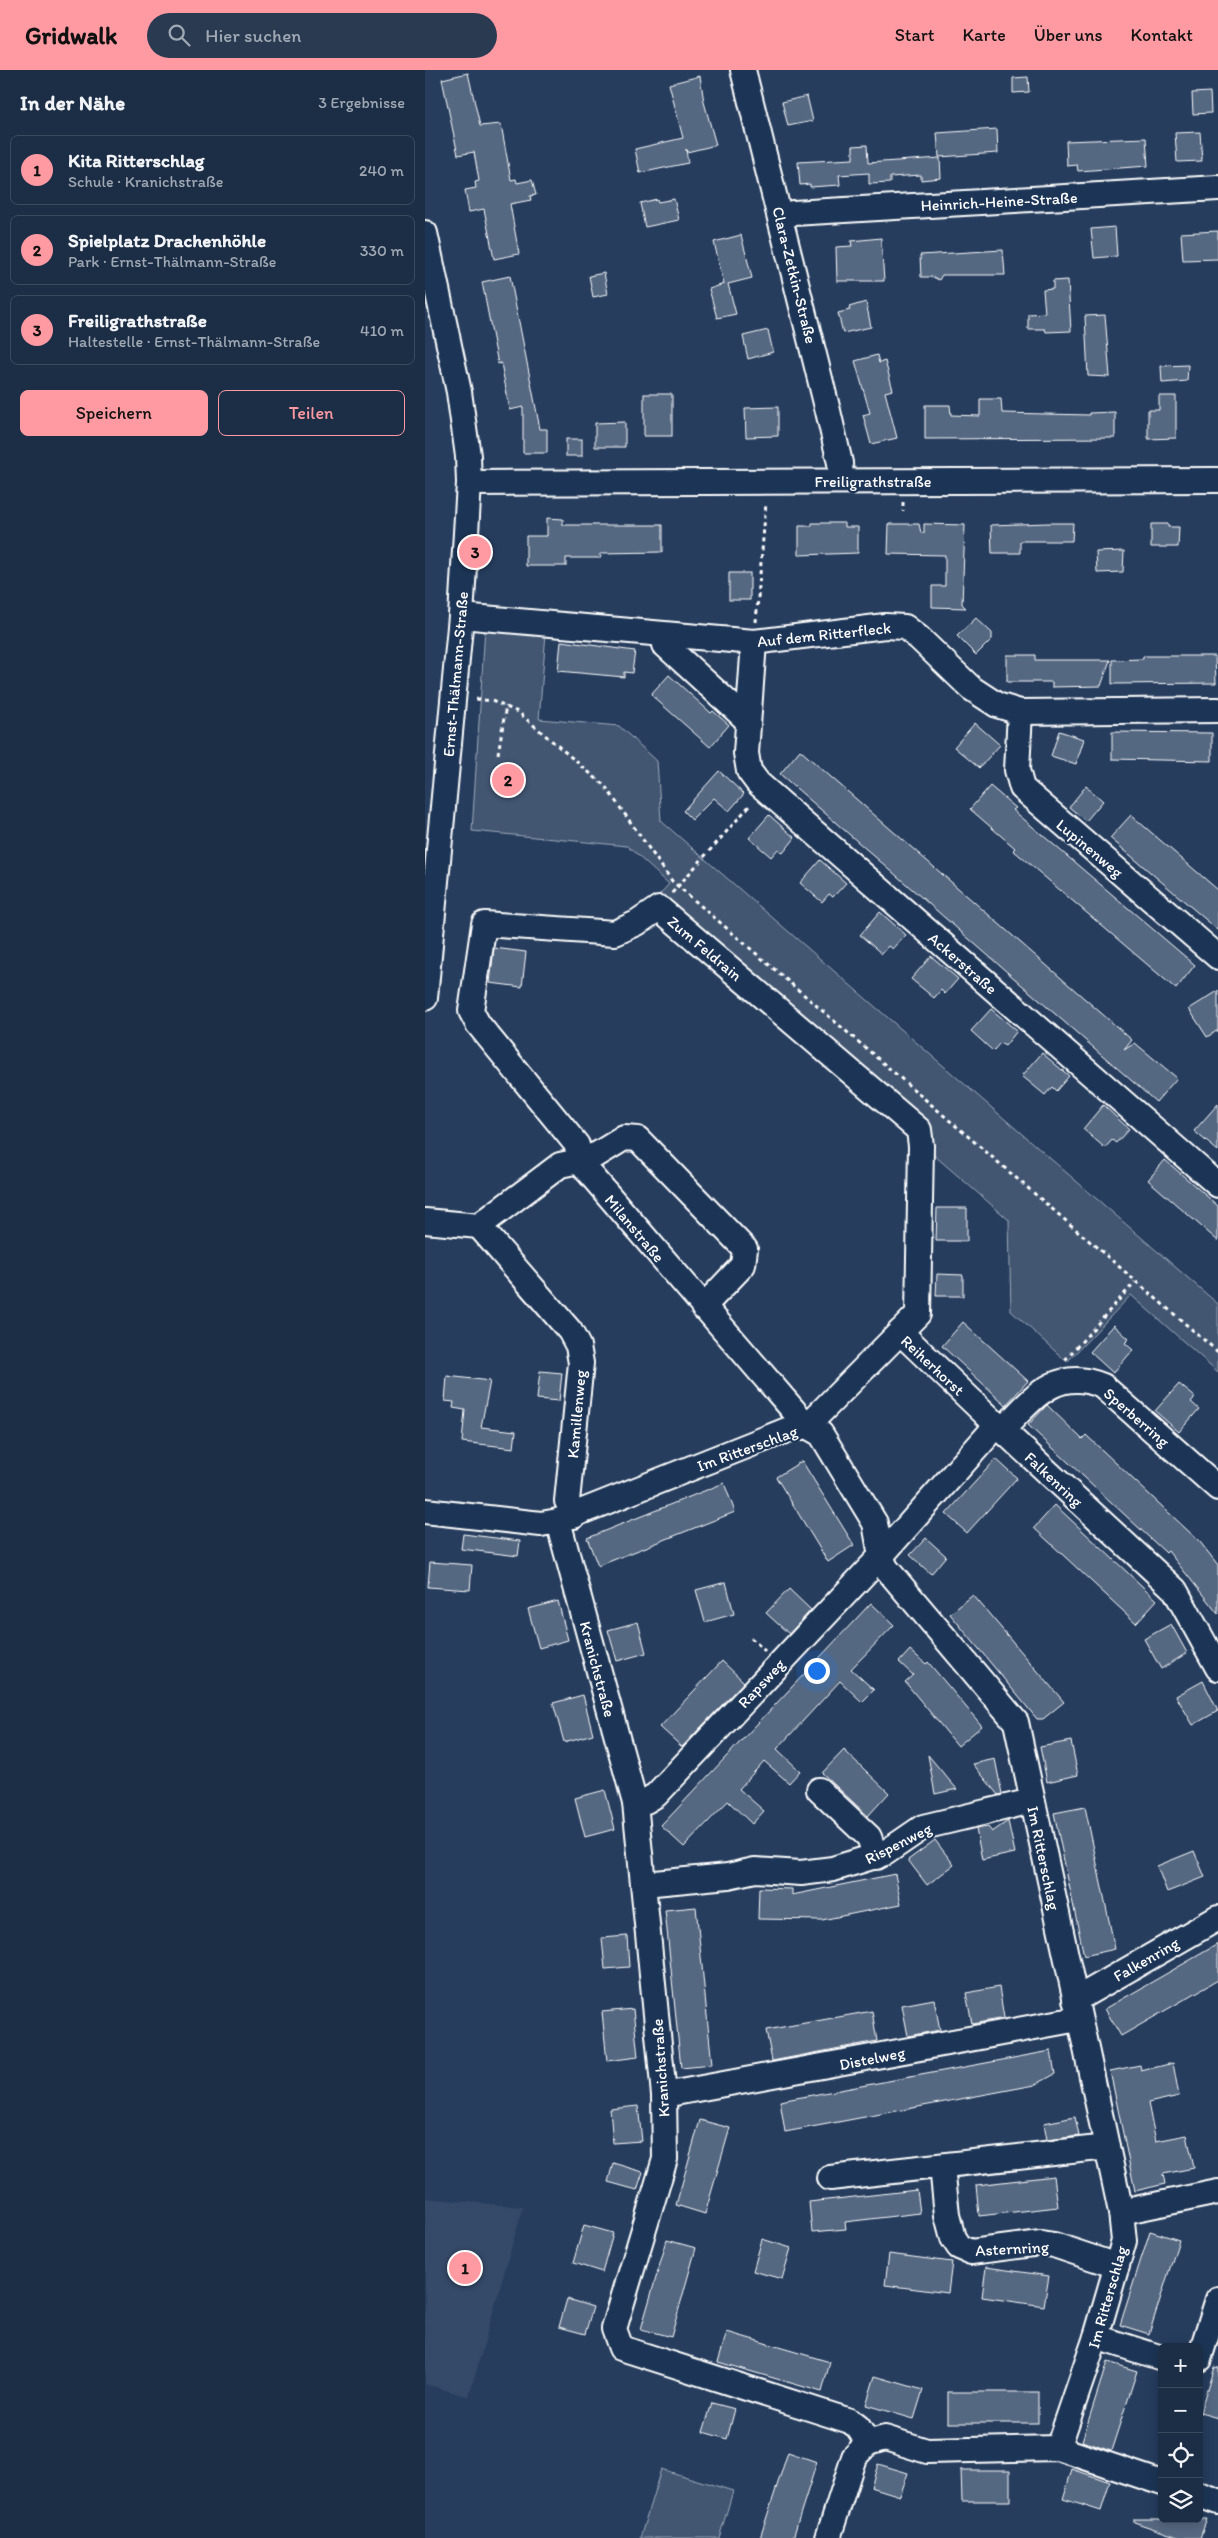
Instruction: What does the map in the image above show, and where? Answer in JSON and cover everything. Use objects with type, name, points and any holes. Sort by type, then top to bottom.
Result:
[{"type":"street","name":"Clara-Zetkin-Straße","points":[[743,70],[781,216],[840,463],[841,480]]},
{"type":"street","name":"Heinrich-Heine-Straße","points":[[781,216],[793,213],[1218,188]]},
{"type":"street","name":"Ernst-Thälmann-Straße","points":[[425,233],[459,392],[468,456],[469,483],[461,616],[425,998]]},
{"type":"street","name":"Freiligrathstraße","points":[[469,483],[841,480],[1218,480]]},
{"type":"street","name":"Auf dem Ritterfleck","points":[[461,616],[755,642],[885,626],[905,627],[971,688],[997,705],[1019,712],[1218,710]]},
{"type":"street","points":[[664,635],[665,645],[748,720]]},
{"type":"street","name":"Ackerstraße","points":[[755,642],[746,753],[749,771],[765,789],[1217,1182]]},
{"type":"street","name":"Lupinenweg","points":[[1019,712],[1017,770],[1022,788],[1218,957]]},
{"type":"street","name":"Zum Feldrain","points":[[579,1161],[577,1145],[474,1019],[471,1011],[484,924],[615,933],[637,923],[659,908],[919,1130],[921,1146],[917,1314],[900,1332]]},
{"type":"street","points":[[425,1221],[479,1226],[560,1165],[598,1154],[624,1138],[638,1139],[745,1249],[743,1265],[703,1307]]},
{"type":"street","name":"Milanstraße","points":[[579,1161],[807,1426]]},
{"type":"street","name":"Kamillenweg","points":[[479,1226],[570,1331],[578,1346],[581,1363],[566,1518]]},
{"type":"street","name":"Reiherhorst","points":[[807,1426],[900,1332],[999,1428]]},
{"type":"street","name":"Sperberring","points":[[999,1428],[1045,1388],[1067,1380],[1086,1379],[1103,1386],[1218,1488]]},
{"type":"street","name":"Im Ritterschlag","points":[[425,1512],[541,1524],[566,1518],[787,1430],[807,1426],[821,1434],[875,1523],[881,1556],[886,1568],[1016,1722],[1121,2212],[1124,2241],[1096,2337],[1058,2448]]},
{"type":"street","points":[[881,1556],[999,1428]]},
{"type":"street","name":"Falkenring","points":[[999,1428],[1175,1590],[1218,1668]]},
{"type":"street","name":"Kranichstraße","points":[[566,1518],[635,1803],[665,2095],[665,2159],[614,2328],[621,2348],[850,2421],[858,2427],[868,2443]]},
{"type":"street","name":"Rapsweg","points":[[635,1803],[646,1802],[656,1795],[881,1556]]},
{"type":"street","points":[[819,1790],[869,1837],[876,1857]]},
{"type":"street","name":"Rispenweg","points":[[644,1884],[728,1876],[755,1870],[817,1872],[876,1857],[923,1827],[1032,1801]]},
{"type":"street","name":"Falkenring","points":[[1077,2009],[1218,1918]]},
{"type":"street","name":"Distelweg","points":[[665,2095],[1077,2009]]},
{"type":"street","points":[[830,2178],[1091,2151],[1107,2147]]},
{"type":"street","name":"Asternring","points":[[943,2166],[947,2215],[953,2238],[959,2247],[971,2252],[1041,2243],[1054,2245],[1117,2266]]},
{"type":"street","points":[[1121,2212],[1218,2192]]},
{"type":"street","points":[[1203,2346],[1218,2299]]},
{"type":"street","points":[[1096,2337],[1158,2357]]},
{"type":"street","points":[[828,2538],[854,2457],[868,2443],[885,2438],[927,2450],[1058,2448],[1158,2482]]},
{"type":"street","points":[[1203,2497],[1218,2502]]},
{"type":"path","points":[[755,642],[768,481]]},
{"type":"path","points":[[476,698],[506,706],[518,712],[605,786],[678,887],[1218,1352]]},
{"type":"path","points":[[498,754],[506,706]]},
{"type":"path","points":[[668,898],[765,789]]},
{"type":"path","points":[[1072,1352],[1135,1282]]},
{"type":"path","points":[[751,1638],[767,1653]]},
{"type":"shaded area","points":[[485,628],[546,633],[539,719],[619,726],[657,761],[661,821],[1218,1304],[1218,1372],[1131,1295],[1067,1362],[1011,1311],[1009,1220],[928,1150],[925,1127],[658,896],[669,884],[627,846],[472,831]]},
{"type":"shaded area","points":[[425,2198],[523,2207],[469,2397],[425,2384]]},
{"type":"shaded area","points":[[661,2469],[733,2491],[719,2538],[640,2538]]},
{"type":"building","points":[[468,73],[480,126],[501,124],[511,180],[516,179],[517,183],[532,180],[536,195],[530,196],[531,200],[510,204],[519,254],[494,259],[484,209],[469,212],[465,190],[476,188],[475,182],[479,181],[474,152],[458,155],[442,79]]},
{"type":"building","points":[[700,76],[704,102],[716,145],[687,152],[686,149],[688,163],[640,173],[635,149],[683,138],[669,84]]},
{"type":"building","points":[[1028,77],[1029,92],[1013,93],[1013,78]]},
{"type":"building","points":[[1210,92],[1211,113],[1193,114],[1192,93]]},
{"type":"building","points":[[807,96],[813,121],[788,126],[782,102]]},
{"type":"building","points":[[997,129],[998,153],[939,157],[937,133]]},
{"type":"building","points":[[1200,132],[1202,161],[1177,162],[1175,133]]},
{"type":"building","points":[[1146,138],[1148,166],[1078,171],[1077,165],[1067,166],[1066,141]]},
{"type":"building","points":[[867,145],[868,163],[940,158],[941,178],[921,180],[921,175],[890,177],[890,183],[869,184],[869,173],[839,175],[840,185],[810,187],[810,184],[800,185],[798,162],[853,159],[853,146]]},
{"type":"building","points":[[657,199],[658,202],[674,199],[679,220],[645,227],[640,203]]},
{"type":"building","points":[[1115,227],[1117,256],[1094,258],[1091,229]]},
{"type":"building","points":[[1218,231],[1218,259],[1183,260],[1181,233]]},
{"type":"building","points":[[741,235],[752,278],[728,284],[736,314],[717,318],[709,289],[724,284],[714,242]]},
{"type":"building","points":[[881,238],[884,281],[837,281],[836,247],[852,246],[851,241]]},
{"type":"building","points":[[1003,250],[1005,275],[942,275],[939,280],[933,277],[921,277],[920,255]]},
{"type":"building","points":[[604,273],[608,294],[593,297],[589,276]]},
{"type":"building","points":[[510,276],[540,429],[547,429],[547,453],[523,453],[523,407],[510,410],[501,363],[498,364],[482,282]]},
{"type":"building","points":[[1068,280],[1071,331],[1046,332],[1045,329],[1028,329],[1028,314],[1045,313],[1043,290],[1053,289],[1053,281]]},
{"type":"building","points":[[866,302],[871,327],[843,333],[838,313],[850,310],[849,307]]},
{"type":"building","points":[[1105,315],[1110,377],[1088,376],[1085,316]]},
{"type":"building","points":[[768,330],[773,352],[748,359],[743,336]]},
{"type":"building","points":[[877,355],[879,363],[885,361],[893,390],[885,392],[897,438],[871,444],[863,415],[870,413],[855,361]]},
{"type":"building","points":[[1188,365],[1187,381],[1162,383],[1161,366]]},
{"type":"building","points":[[644,394],[672,394],[672,436],[644,436]]},
{"type":"building","points":[[1159,396],[1176,396],[1176,438],[1148,439],[1148,410],[1159,410]]},
{"type":"building","points":[[980,399],[1001,399],[1002,413],[1089,415],[1089,413],[1115,412],[1115,438],[925,439],[925,405],[950,405],[951,415],[980,416]]},
{"type":"building","points":[[778,407],[778,436],[746,437],[745,408]]},
{"type":"building","points":[[625,422],[625,447],[595,447],[595,423]]},
{"type":"building","points":[[566,439],[582,439],[582,456],[566,456]]},
{"type":"building","points":[[547,518],[563,519],[563,525],[662,525],[662,552],[601,553],[601,558],[566,558],[566,566],[526,566],[526,536],[547,536]]},
{"type":"building","points":[[812,523],[845,523],[845,527],[858,527],[858,553],[799,555],[799,526],[812,526]]},
{"type":"building","points":[[1073,523],[1072,541],[1020,541],[1020,553],[992,553],[991,525]]},
{"type":"building","points":[[889,524],[919,524],[921,533],[924,533],[924,524],[965,525],[962,604],[966,608],[932,607],[932,586],[945,586],[945,555],[888,554]]},
{"type":"building","points":[[1151,524],[1168,524],[1168,527],[1179,527],[1178,547],[1151,547]]},
{"type":"building","points":[[1124,551],[1123,572],[1097,573],[1096,552]]},
{"type":"building","points":[[729,573],[750,573],[750,600],[729,600]]},
{"type":"building","points":[[976,618],[992,633],[992,639],[976,655],[957,636]]},
{"type":"building","points":[[561,641],[635,651],[632,673],[624,672],[624,677],[558,671]]},
{"type":"building","points":[[1007,655],[1035,655],[1035,660],[1110,660],[1101,686],[1052,687],[1052,682],[1007,682]]},
{"type":"building","points":[[1143,656],[1215,656],[1216,683],[1112,684],[1112,660],[1143,659]]},
{"type":"building","points":[[669,675],[711,713],[713,711],[729,725],[710,747],[651,695]]},
{"type":"building","points":[[975,723],[1000,745],[979,768],[954,747]]},
{"type":"building","points":[[1059,731],[1084,739],[1076,764],[1051,756]]},
{"type":"building","points":[[1112,732],[1212,733],[1212,761],[1112,759]]},
{"type":"building","points":[[800,750],[1132,1040],[1124,1050],[1135,1043],[1177,1078],[1156,1102],[780,774]]},
{"type":"building","points":[[719,771],[744,794],[729,811],[714,798],[692,820],[683,811]]},
{"type":"building","points":[[990,786],[1016,808],[1013,810],[1195,965],[1176,989],[1013,850],[1015,848],[970,809]]},
{"type":"building","points":[[1086,786],[1103,801],[1086,821],[1069,807]]},
{"type":"building","points":[[769,815],[795,838],[783,853],[778,849],[771,857],[749,838]]},
{"type":"building","points":[[1131,815],[1218,890],[1218,930],[1110,838]]},
{"type":"building","points":[[820,860],[846,883],[833,897],[829,894],[822,902],[800,883]]},
{"type":"building","points":[[880,912],[906,935],[893,949],[889,946],[882,954],[860,935]]},
{"type":"building","points":[[494,948],[526,952],[522,987],[490,983]]},
{"type":"building","points":[[931,956],[958,979],[945,994],[941,990],[934,998],[911,979]]},
{"type":"building","points":[[1218,991],[1218,1030],[1207,1037],[1189,1009]]},
{"type":"building","points":[[991,1009],[1017,1031],[1005,1046],[1000,1043],[993,1051],[971,1031]]},
{"type":"building","points":[[1042,1053],[1069,1076],[1056,1091],[1052,1087],[1045,1095],[1022,1076]]},
{"type":"building","points":[[1218,1104],[1218,1151],[1194,1131]]},
{"type":"building","points":[[1103,1105],[1129,1129],[1116,1143],[1112,1140],[1105,1148],[1083,1129]]},
{"type":"building","points":[[1165,1160],[1218,1206],[1218,1241],[1148,1180]]},
{"type":"building","points":[[937,1208],[967,1208],[967,1241],[936,1241]]},
{"type":"building","points":[[937,1274],[963,1275],[963,1296],[936,1296]]},
{"type":"building","points":[[963,1322],[1028,1381],[1006,1405],[942,1346]]},
{"type":"building","points":[[1114,1325],[1129,1339],[1125,1343],[1133,1350],[1113,1373],[1090,1352]]},
{"type":"building","points":[[540,1371],[562,1373],[559,1401],[537,1399]]},
{"type":"building","points":[[447,1376],[490,1381],[481,1427],[516,1431],[514,1448],[462,1442],[465,1410],[453,1408],[454,1402],[445,1401]]},
{"type":"building","points":[[1179,1384],[1195,1397],[1191,1402],[1199,1409],[1179,1432],[1155,1411]]},
{"type":"building","points":[[1047,1405],[1082,1439],[1086,1435],[1200,1542],[1218,1565],[1218,1614],[1168,1551],[1166,1553],[1028,1425]]},
{"type":"building","points":[[996,1459],[1017,1478],[967,1533],[946,1514]]},
{"type":"building","points":[[802,1461],[854,1545],[828,1562],[776,1477]]},
{"type":"building","points":[[724,1483],[735,1512],[598,1566],[587,1538]]},
{"type":"building","points":[[1055,1505],[1157,1600],[1136,1623],[1034,1528]]},
{"type":"building","points":[[463,1534],[520,1541],[518,1556],[461,1549]]},
{"type":"building","points":[[926,1538],[946,1556],[931,1574],[910,1555]]},
{"type":"building","points":[[430,1562],[472,1565],[470,1590],[428,1587]]},
{"type":"building","points":[[726,1582],[734,1614],[705,1622],[696,1590]]},
{"type":"building","points":[[789,1589],[811,1610],[789,1634],[766,1613]]},
{"type":"building","points":[[973,1595],[1064,1702],[1043,1719],[1037,1719],[950,1614]]},
{"type":"building","points":[[558,1601],[568,1640],[539,1648],[528,1609]]},
{"type":"building","points":[[871,1603],[894,1625],[851,1669],[874,1690],[862,1702],[840,1681],[777,1749],[800,1771],[789,1783],[764,1761],[739,1789],[764,1811],[752,1824],[728,1801],[684,1847],[661,1826]]},
{"type":"building","points":[[638,1622],[646,1653],[617,1661],[608,1630]]},
{"type":"building","points":[[1171,1624],[1187,1653],[1161,1669],[1144,1639]]},
{"type":"building","points":[[910,1650],[926,1664],[928,1662],[982,1726],[958,1746],[905,1682],[913,1675],[899,1662]]},
{"type":"building","points":[[722,1661],[744,1682],[682,1747],[660,1727]]},
{"type":"building","points":[[1203,1681],[1218,1711],[1193,1725],[1176,1696]]},
{"type":"building","points":[[583,1695],[593,1734],[564,1742],[553,1703]]},
{"type":"building","points":[[1071,1741],[1078,1775],[1047,1782],[1040,1747]]},
{"type":"building","points":[[844,1750],[889,1793],[868,1816],[822,1773]]},
{"type":"building","points":[[928,1755],[949,1780],[957,1789],[935,1794]]},
{"type":"building","points":[[995,1759],[1002,1794],[998,1795],[973,1764]]},
{"type":"building","points":[[605,1790],[615,1829],[585,1837],[575,1798]]},
{"type":"building","points":[[1085,1807],[1115,1949],[1084,1956],[1054,1813]]},
{"type":"building","points":[[1008,1821],[1015,1853],[982,1860],[976,1829],[988,1827],[992,1832]]},
{"type":"building","points":[[935,1840],[954,1865],[927,1885],[908,1860]]},
{"type":"building","points":[[1194,1851],[1205,1877],[1167,1892],[1157,1866]]},
{"type":"building","points":[[895,1874],[901,1904],[822,1920],[758,1919],[759,1888],[792,1889],[792,1895]]},
{"type":"building","points":[[696,1907],[712,2065],[681,2068],[665,1910]]},
{"type":"building","points":[[627,1936],[629,1967],[605,1969],[602,1938]]},
{"type":"building","points":[[1218,1944],[1218,1980],[1121,2036],[1105,2009]]},
{"type":"building","points":[[999,1987],[1004,2018],[972,2024],[966,1993]]},
{"type":"building","points":[[934,1999],[940,2030],[908,2036],[902,2005]]},
{"type":"building","points":[[633,2009],[638,2057],[607,2061],[602,2012]]},
{"type":"building","points":[[872,2011],[877,2041],[772,2061],[766,2030]]},
{"type":"building","points":[[1051,2051],[1055,2074],[1035,2085],[785,2132],[780,2101]]},
{"type":"building","points":[[1173,2063],[1179,2096],[1148,2103],[1156,2141],[1187,2135],[1194,2168],[1163,2174],[1165,2184],[1135,2191],[1110,2071],[1140,2065],[1141,2071]]},
{"type":"building","points":[[638,2106],[642,2141],[613,2143],[610,2109]]},
{"type":"building","points":[[1075,2117],[1079,2136],[1047,2140],[1044,2123]]},
{"type":"building","points":[[700,2120],[730,2128],[705,2214],[676,2205]]},
{"type":"building","points":[[613,2163],[643,2172],[637,2190],[608,2182]]},
{"type":"building","points":[[1054,2176],[1058,2207],[979,2216],[976,2185]]},
{"type":"building","points":[[917,2190],[920,2213],[845,2222],[846,2229],[812,2232],[809,2202]]},
{"type":"building","points":[[584,2225],[613,2233],[602,2272],[573,2263]]},
{"type":"building","points":[[1150,2231],[1179,2240],[1149,2334],[1120,2325]]},
{"type":"building","points":[[762,2239],[791,2248],[782,2279],[753,2271]]},
{"type":"building","points":[[667,2240],[696,2248],[671,2337],[641,2329]]},
{"type":"building","points":[[889,2254],[952,2262],[948,2293],[885,2285]]},
{"type":"building","points":[[986,2267],[1049,2276],[1044,2306],[982,2297]]},
{"type":"building","points":[[567,2299],[593,2307],[585,2334],[559,2327]]},
{"type":"building","points":[[727,2332],[830,2362],[822,2392],[718,2362]]},
{"type":"building","points":[[1107,2362],[1137,2371],[1111,2451],[1082,2441]]},
{"type":"building","points":[[1214,2367],[1218,2368],[1218,2418],[1203,2414],[1203,2403]]},
{"type":"building","points":[[875,2376],[923,2390],[914,2419],[866,2405]]},
{"type":"building","points":[[948,2392],[1038,2392],[1038,2423],[948,2423]]},
{"type":"building","points":[[712,2403],[735,2409],[727,2439],[703,2432]]},
{"type":"building","points":[[788,2452],[817,2462],[793,2538],[760,2538]]},
{"type":"building","points":[[878,2464],[908,2473],[900,2496],[871,2487]]},
{"type":"building","points":[[1072,2469],[1110,2482],[1101,2511],[1063,2499]]},
{"type":"building","points":[[961,2470],[1010,2470],[1010,2501],[962,2501]]},
{"type":"building","points":[[1134,2519],[1158,2519],[1158,2523],[1203,2523],[1203,2519],[1207,2519],[1200,2538],[1181,2538],[1134,2522]]},
{"type":"place","name":"Freiligrathstraße","points":[[475,552]]},
{"type":"place","name":"Spielplatz Drachenhöhle","points":[[508,780]]},
{"type":"place","name":"Kita Ritterschlag","points":[[465,2268]]}]
